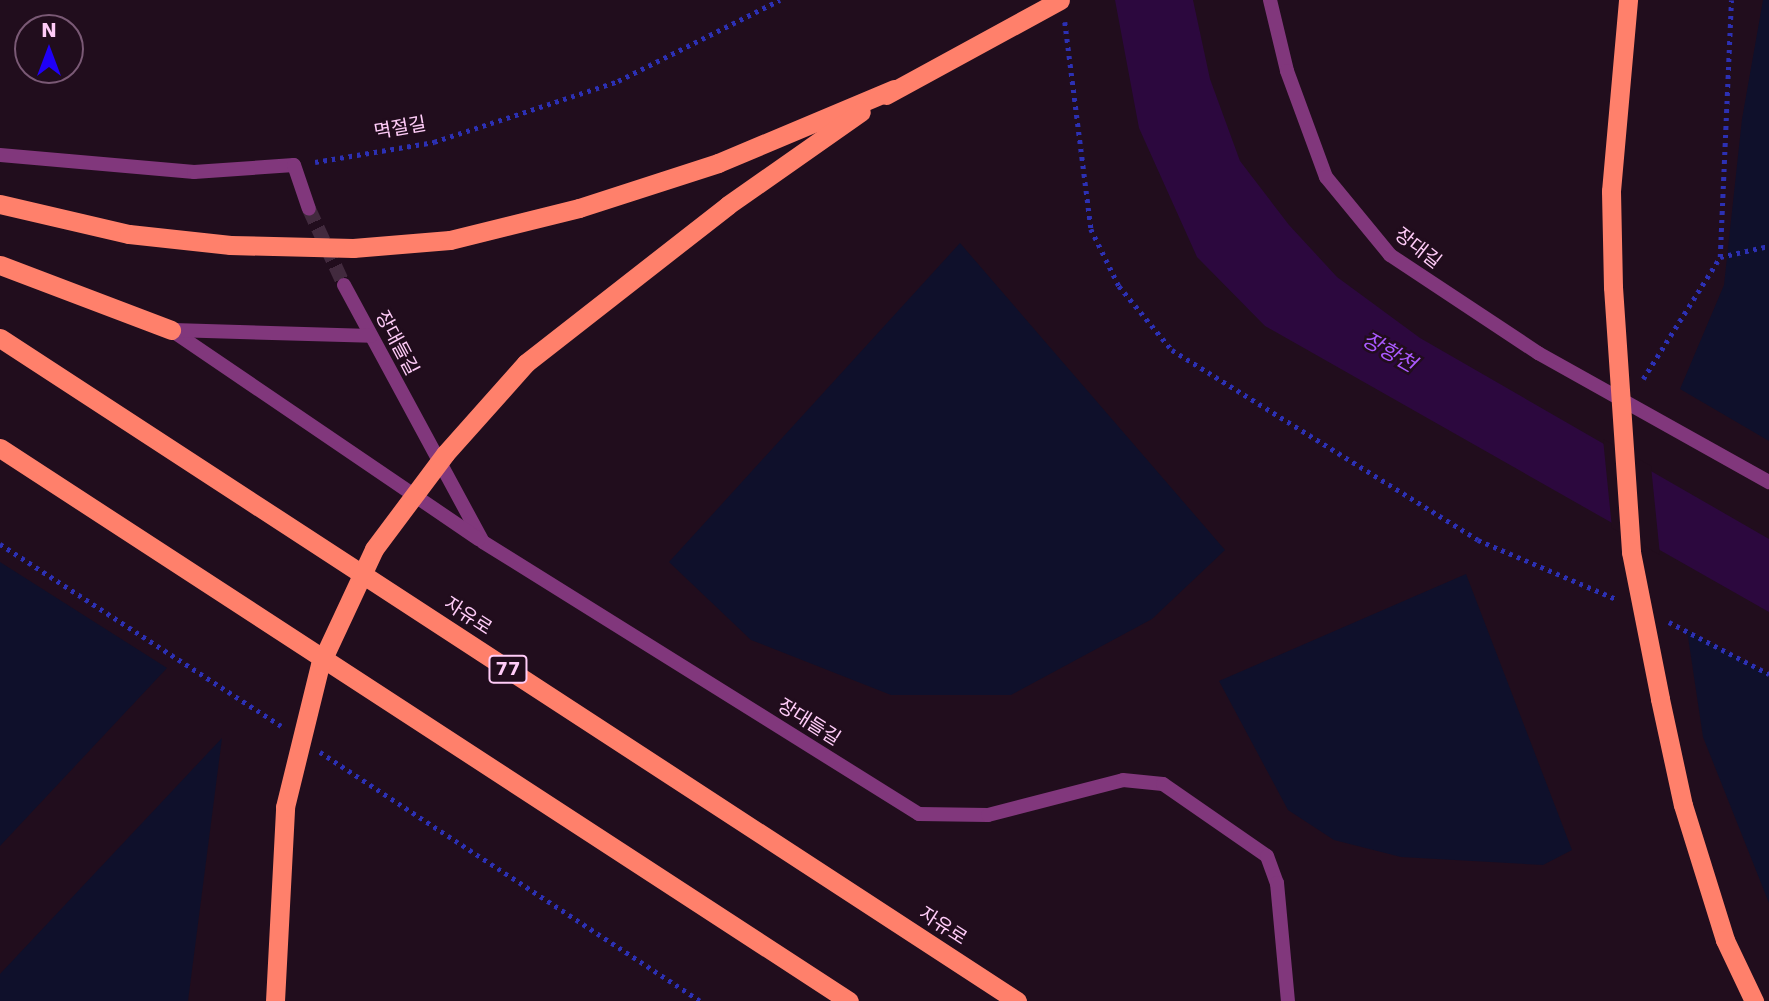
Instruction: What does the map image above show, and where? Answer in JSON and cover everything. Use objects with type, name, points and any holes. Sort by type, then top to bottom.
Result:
[{"type":"highway","points":[[1628,0],[1611,191],[1613,287],[1631,552],[1683,805],[1725,940],[1754,1001]]},
{"type":"highway","points":[[0,204],[129,234],[230,245],[353,248],[450,240],[579,208],[718,163],[894,89],[1010,29],[1062,6]]},
{"type":"highway","points":[[275,1001],[285,807],[320,665],[374,549],[445,454],[526,363],[727,205],[894,89]]},
{"type":"highway","points":[[0,265],[171,330]]},
{"type":"highway","name":"자유로","points":[[0,338],[1017,1001]]},
{"type":"highway","points":[[0,448],[849,1001]]},
{"type":"street","name":"장대길","points":[[1270,0],[1287,71],[1326,177],[1390,255],[1538,353],[1629,400],[1769,482]]},
{"type":"street","points":[[0,155],[194,172],[294,165],[310,209]]},
{"type":"street","name":"장대들길","points":[[344,285],[483,541],[919,814],[988,816],[1122,780],[1163,784],[1267,856],[1277,883],[1288,1001]]},
{"type":"street","points":[[171,330],[371,336]]},
{"type":"street","points":[[171,330],[483,541]]},
{"type":"path","name":"멱절길","points":[[294,165],[434,142],[618,81],[780,0]]},
{"type":"path","points":[[1629,400],[1720,257],[1731,0]]},
{"type":"path","points":[[1062,6],[1091,229],[1119,286],[1172,350],[1478,540],[1625,603]]},
{"type":"path","points":[[1720,257],[1769,246]]},
{"type":"path","points":[[0,544],[288,731]]},
{"type":"path","points":[[1662,619],[1769,674]]},
{"type":"path","points":[[310,746],[700,1001]]},
{"type":"shaded area","points":[[1763,0],[1769,0],[1769,441],[1680,389],[1724,285],[1742,119]]},
{"type":"shaded area","points":[[960,243],[1225,550],[1152,619],[1011,695],[891,695],[751,640],[669,562]]},
{"type":"shaded area","points":[[0,562],[167,668],[0,846]]},
{"type":"shaded area","points":[[1466,574],[1572,850],[1543,865],[1401,857],[1334,840],[1288,810],[1219,681]]},
{"type":"shaded area","points":[[1687,630],[1769,674],[1769,903],[1703,737]]},
{"type":"shaded area","points":[[222,738],[188,1001],[0,1001],[0,974]]},
{"type":"water","name":"장항천","points":[[1115,0],[1193,0],[1210,79],[1240,161],[1289,225],[1337,277],[1420,338],[1769,539],[1769,612],[1265,326],[1197,257],[1139,128]]},
{"type":"pier","points":[[1603,439],[1651,466],[1660,555],[1612,528]]},
{"type":"tunnel","points":[[309,209],[344,285]]}]
